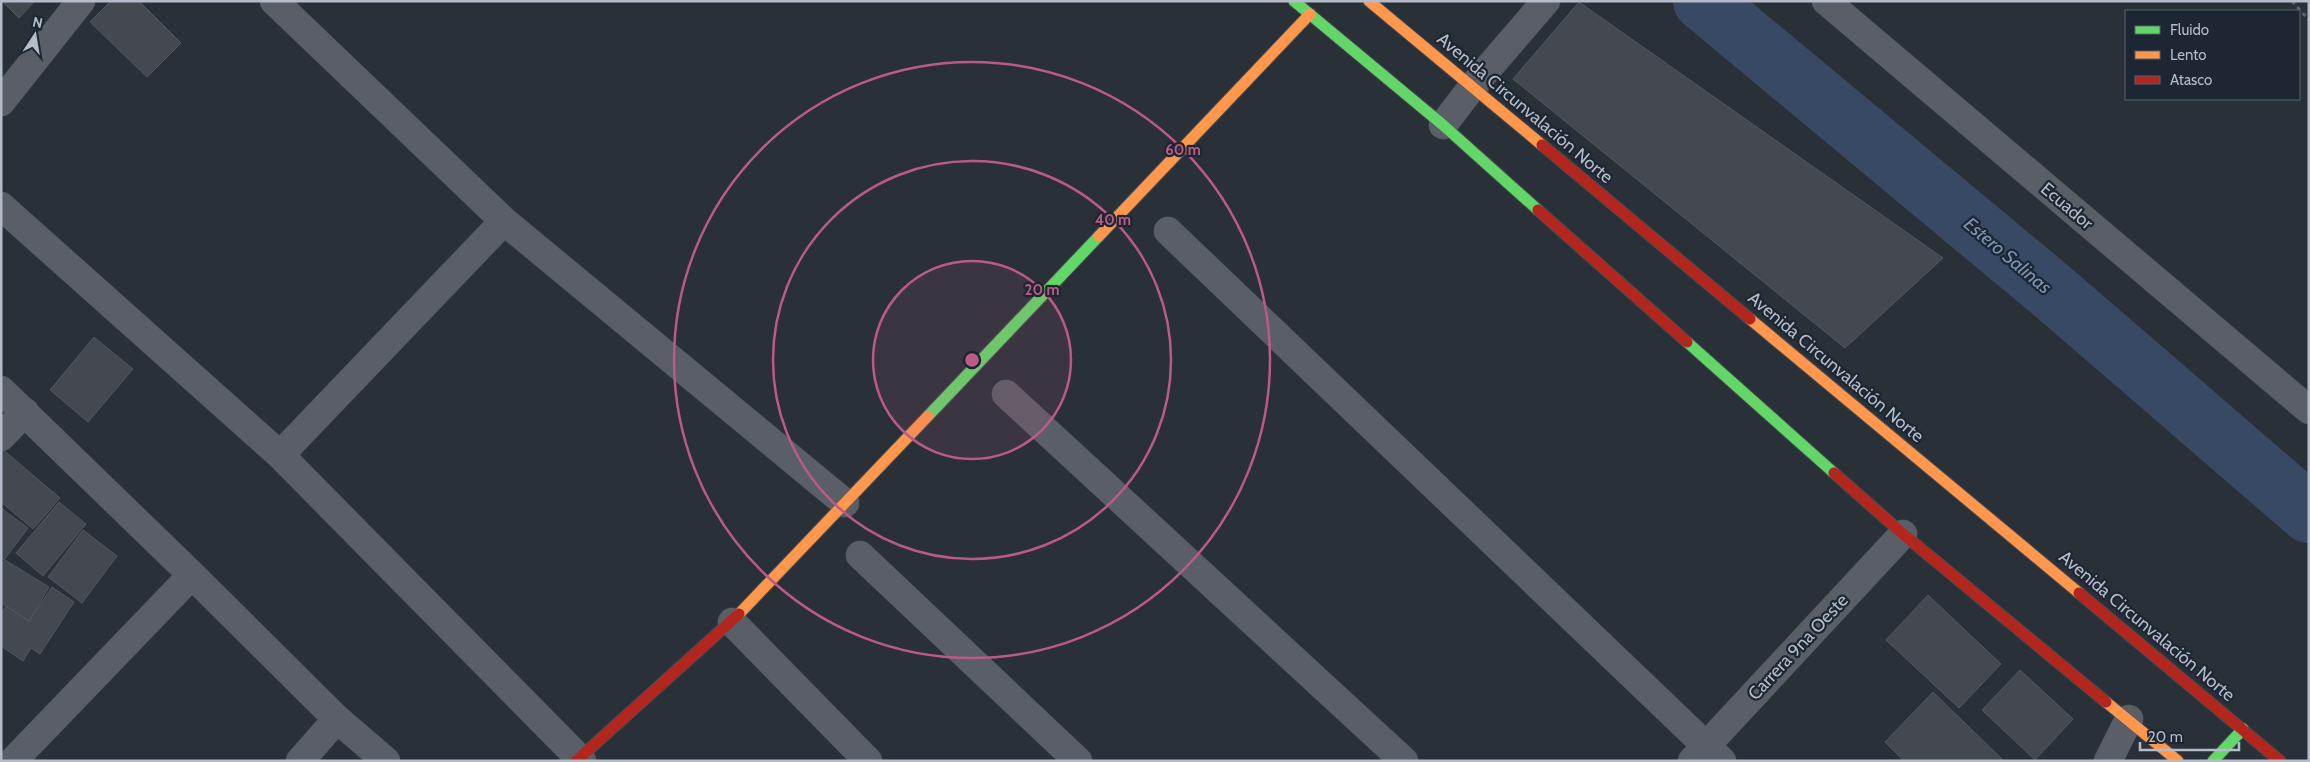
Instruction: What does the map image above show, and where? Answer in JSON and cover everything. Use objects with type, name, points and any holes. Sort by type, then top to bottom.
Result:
[{"type":"main road","points":[[1294,1],[1442,125],[1903,534],[2178,761]]},
{"type":"main road","name":"Avenida Circunvalación Norte","points":[[1369,1],[2280,761]]},
{"type":"main road","points":[[579,759],[732,622],[1310,14]]},
{"type":"main road","points":[[2213,761],[2243,729]]},
{"type":"street","points":[[1,102],[81,1]]},
{"type":"street","points":[[274,1],[504,221],[846,503]]},
{"type":"street","points":[[1442,125],[1546,1]]},
{"type":"street","name":"Ecuador","points":[[1830,2],[2309,410]]},
{"type":"street","points":[[1,206],[280,455],[579,759]]},
{"type":"street","points":[[280,455],[504,221]]},
{"type":"street","points":[[1168,231],[1707,756]]},
{"type":"street","points":[[1,390],[337,719],[386,761]]},
{"type":"street","points":[[1006,394],[1404,761]]},
{"type":"street","points":[[1,437],[25,412]]},
{"type":"street","name":"Carrera 9na Oeste","points":[[1707,756],[1903,534]]},
{"type":"street","points":[[860,555],[1078,761]]},
{"type":"street","points":[[12,761],[192,575]]},
{"type":"street","points":[[732,622],[868,761]]},
{"type":"street","points":[[300,761],[337,719]]},
{"type":"street","points":[[2108,761],[2129,719]]},
{"type":"path","points":[[2292,1],[2309,20]]},
{"type":"building","points":[[2,1],[35,1],[19,18]]},
{"type":"building","points":[[111,1],[139,1],[181,43],[147,77],[90,22]]},
{"type":"building","points":[[1579,2],[1943,258],[1845,348],[1513,79]]},
{"type":"building","points":[[94,337],[133,369],[88,422],[50,390]]},
{"type":"building","points":[[1,448],[60,498],[33,529],[1,502]]},
{"type":"building","points":[[59,502],[86,524],[43,576],[16,553]]},
{"type":"building","points":[[1,508],[28,528],[4,560],[1,559]]},
{"type":"building","points":[[83,530],[117,556],[82,603],[48,577]]},
{"type":"building","points":[[5,560],[49,587],[29,621],[1,603],[1,565]]},
{"type":"building","points":[[52,587],[74,602],[40,654],[31,648],[23,661],[1,646],[1,614],[6,606],[29,621]]},
{"type":"building","points":[[1928,595],[2001,664],[1959,708],[1886,640]]},
{"type":"building","points":[[2020,670],[2073,719],[2035,760],[1982,710]]},
{"type":"building","points":[[1933,692],[2004,761],[1904,761],[1885,742]]},
{"type":"waterway","name":"Estero Salinas","points":[[1703,1],[2053,292],[2309,513]]},
{"type":"traffic: fast","points":[[1294,1],[1443,125],[1538,210]]},
{"type":"traffic: fast","points":[[928,416],[1099,236]]},
{"type":"traffic: fast","points":[[1687,342],[1834,473]]},
{"type":"traffic: fast","points":[[2213,761],[2243,729]]},
{"type":"traffic: slow","points":[[1369,1],[1542,145]]},
{"type":"traffic: slow","points":[[1099,236],[1310,14]]},
{"type":"traffic: slow","points":[[1750,319],[2079,593]]},
{"type":"traffic: slow","points":[[739,614],[928,416]]},
{"type":"traffic: slow","points":[[2106,702],[2178,761]]},
{"type":"traffic: jam","points":[[1542,145],[1750,319]]},
{"type":"traffic: jam","points":[[1538,210],[1687,342]]},
{"type":"traffic: jam","points":[[1834,473],[1903,534],[2106,702]]},
{"type":"traffic: jam","points":[[2079,593],[2280,761]]},
{"type":"traffic: jam","points":[[576,761],[739,614]]}]
